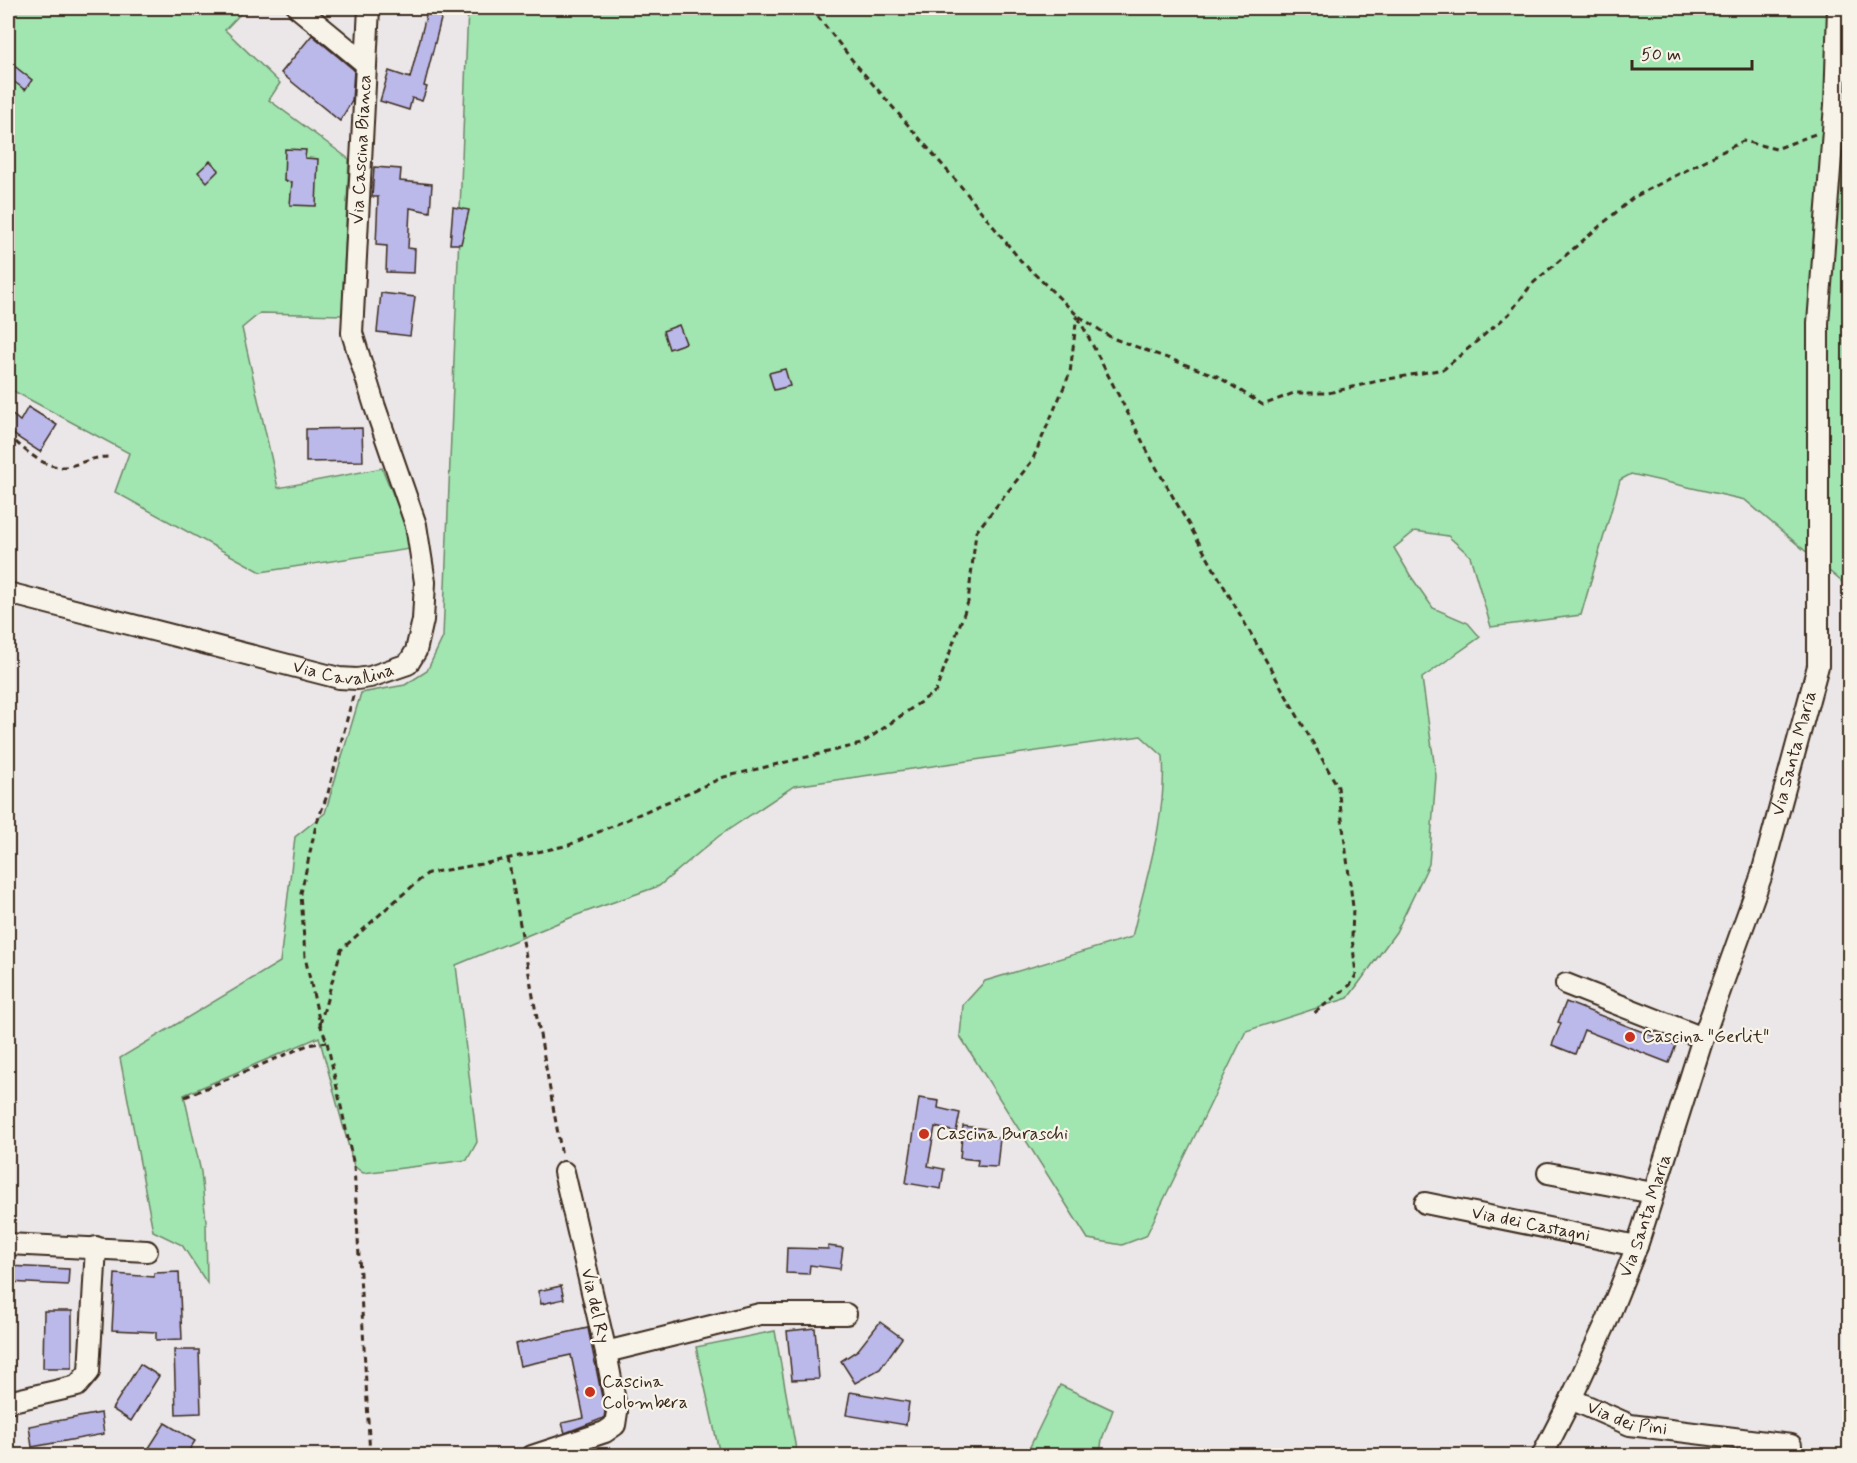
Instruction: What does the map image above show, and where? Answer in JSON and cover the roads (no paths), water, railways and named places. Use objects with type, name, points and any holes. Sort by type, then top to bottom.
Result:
[{"type":"street","points":[[298,8],[366,64]]},
{"type":"street","name":"Via Cascina Bianca","points":[[355,291],[369,8]]},
{"type":"street","name":"Via Santa Maria","points":[[1542,1455],[1606,1323],[1637,1246],[1703,1038],[1761,877],[1818,666],[1818,323],[1833,127],[1838,8]]},
{"type":"street","name":"Via Cavallina","points":[[8,593],[339,678],[357,679],[385,674],[408,664],[416,651],[423,620],[425,582],[416,525],[352,333],[355,291]]},
{"type":"street","points":[[1566,984],[1703,1038]]},
{"type":"street","name":"Via del Ry","points":[[532,1455],[605,1432],[615,1425],[617,1412],[606,1352],[564,1172]]},
{"type":"street","points":[[1548,1173],[1653,1193]]},
{"type":"street","name":"Via dei Castagni","points":[[1425,1203],[1637,1246]]},
{"type":"street","points":[[8,1244],[147,1251]]},
{"type":"street","points":[[8,1402],[77,1386],[89,1372],[96,1247]]},
{"type":"street","points":[[606,1352],[760,1314],[846,1314]]},
{"type":"street","name":"Via dei Pini","points":[[1571,1399],[1630,1425],[1791,1445]]},
{"type":"place","name":"Cascina \"Gerlit\"","points":[[1630,1037]]},
{"type":"place","name":"Cascina Buraschi","points":[[924,1134]]},
{"type":"place","name":"Cascina Colombera","points":[[590,1392]]}]
